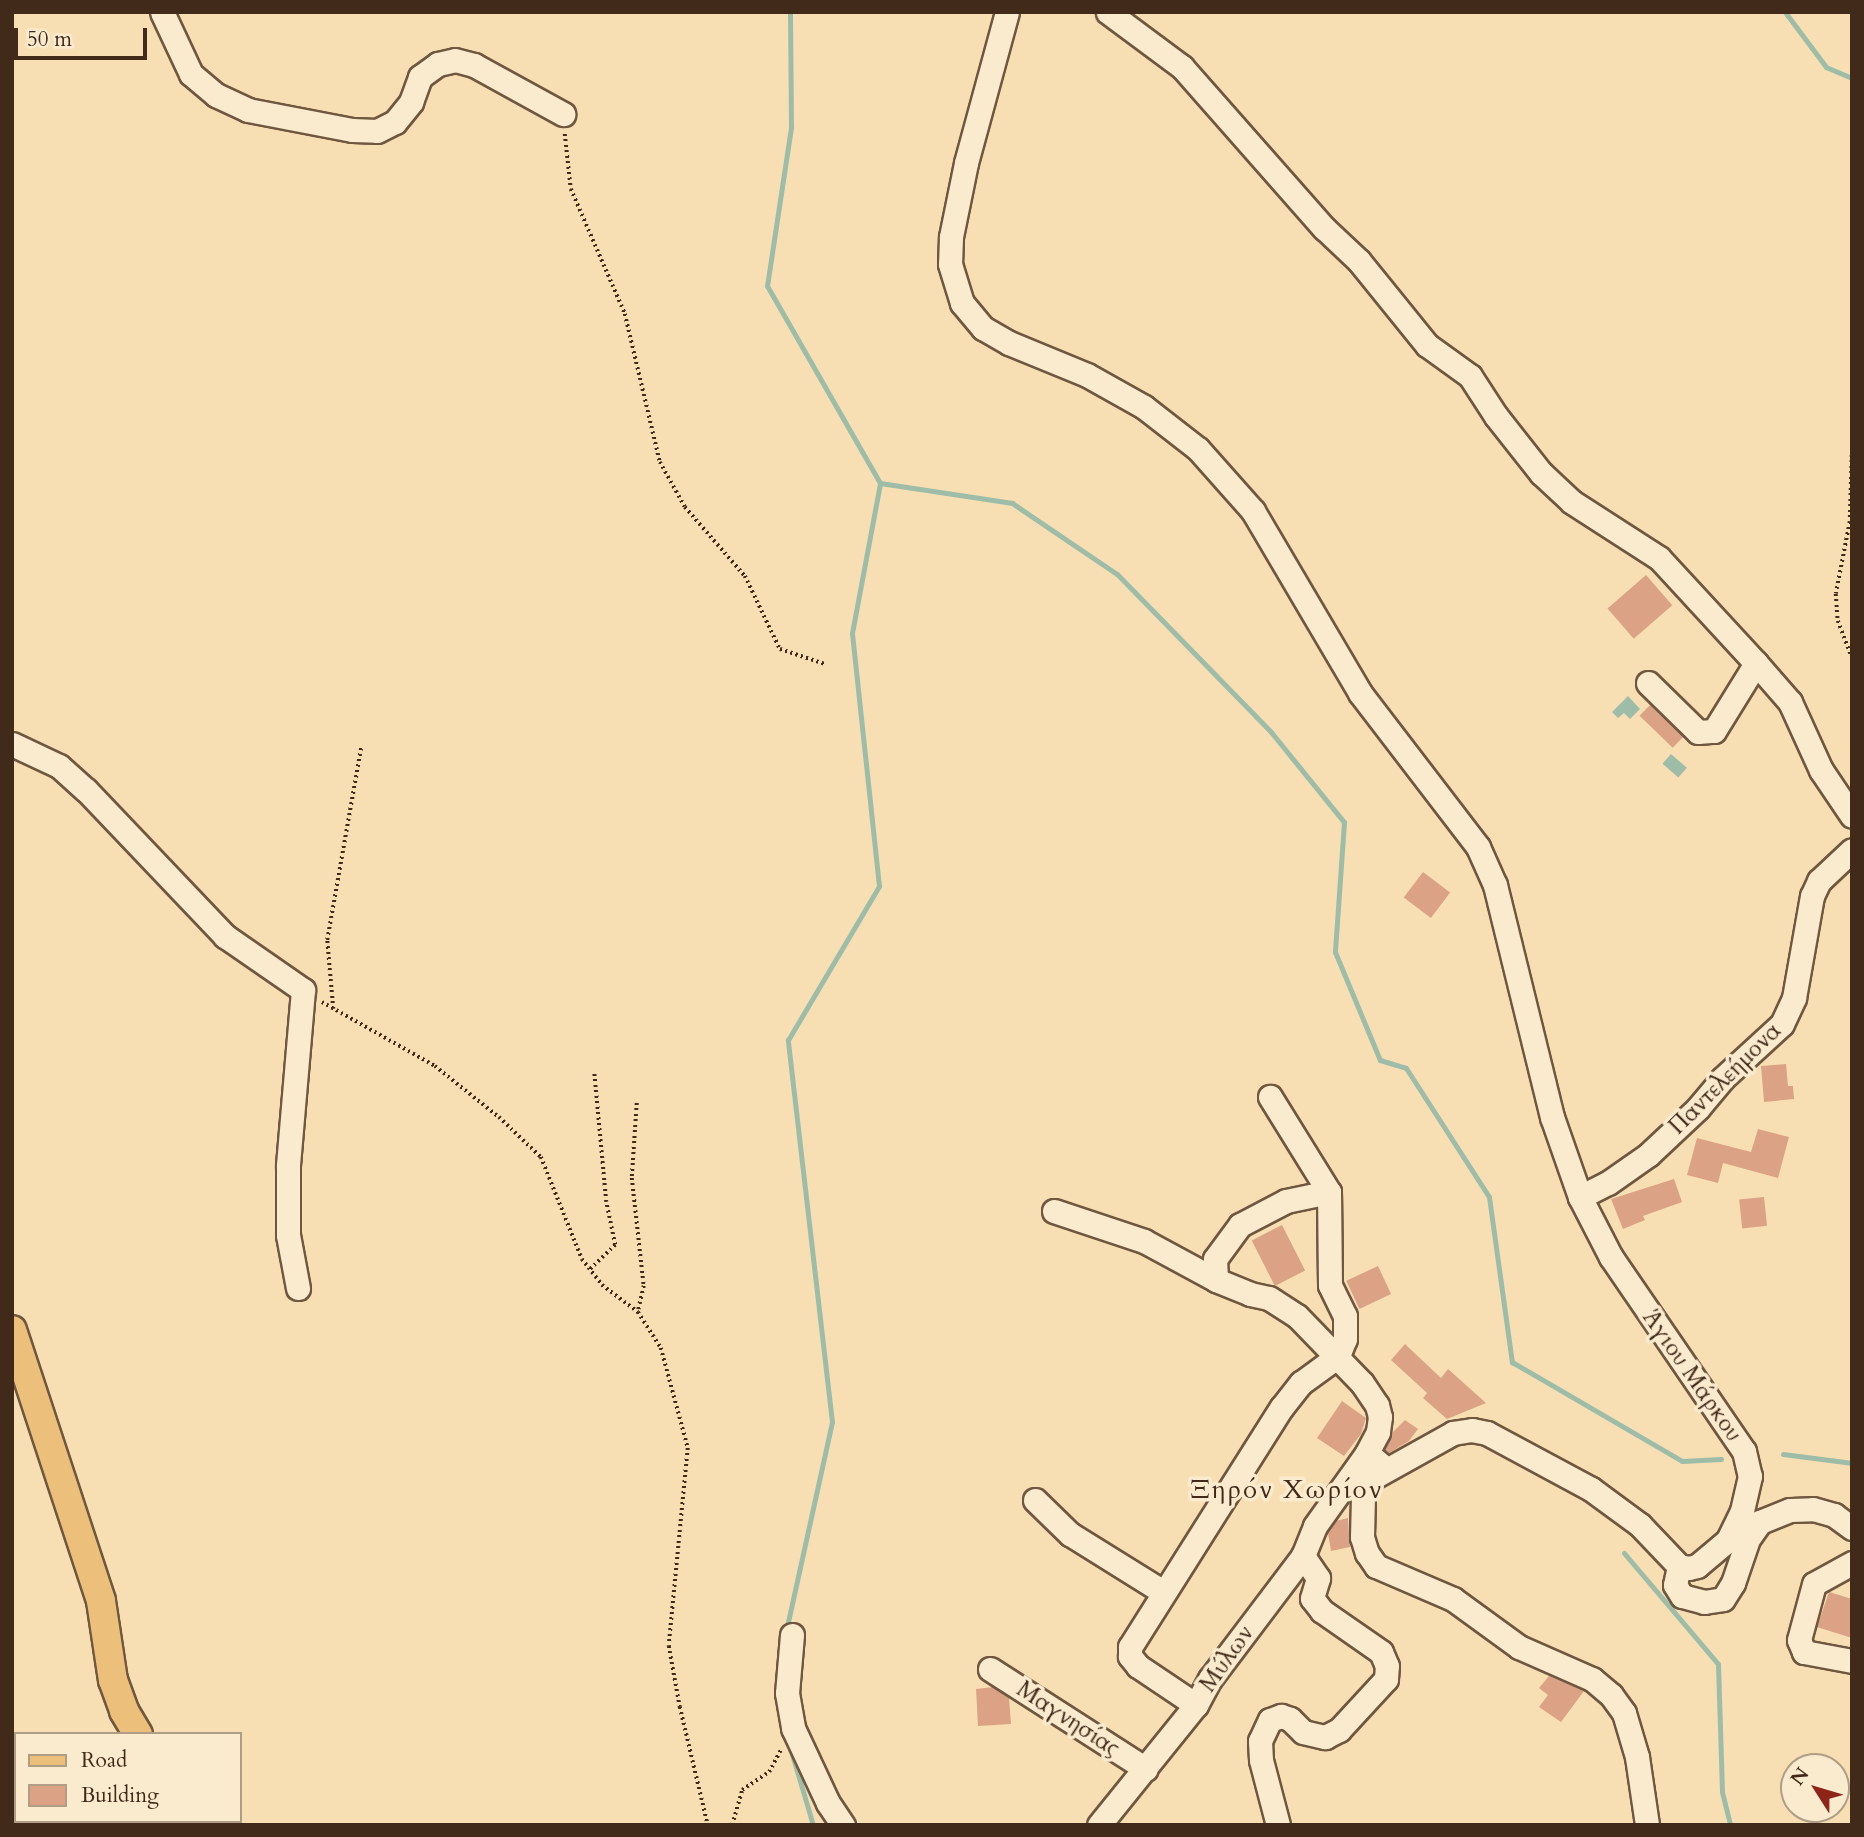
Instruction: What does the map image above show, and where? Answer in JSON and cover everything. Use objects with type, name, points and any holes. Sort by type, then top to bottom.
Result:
[{"type":"main road","points":[[12,1330],[101,1601],[113,1680],[124,1711],[137,1732]]},
{"type":"street","points":[[162,12],[191,74],[216,95],[248,110],[352,130],[377,131],[395,122],[411,102],[421,77],[438,64],[455,60],[474,65],[563,114]]},
{"type":"street","name":"Άγιου Μάρκου","points":[[1007,12],[966,163],[951,237],[950,264],[962,303],[971,316],[992,333],[1087,375],[1144,407],[1198,449],[1253,512],[1360,693],[1478,847],[1489,868],[1552,1117],[1580,1197],[1617,1267],[1744,1451],[1750,1476],[1747,1497],[1728,1540],[1697,1566],[1679,1566]]},
{"type":"street","points":[[1108,12],[1182,67],[1324,228],[1359,261],[1427,345],[1470,376],[1496,416],[1541,473],[1572,502],[1659,558],[1790,702],[1821,770],[1852,816]]},
{"type":"street","points":[[1648,683],[1698,732],[1714,731],[1756,663]]},
{"type":"street","points":[[12,744],[60,766],[225,936],[303,990],[288,1167],[288,1235],[298,1288]]},
{"type":"street","name":"Παντελεήμονα","points":[[1580,1197],[1608,1183],[1648,1155],[1698,1108],[1722,1079],[1782,1024],[1794,998],[1812,896],[1819,881],[1851,850]]},
{"type":"street","points":[[1196,1705],[1139,1666],[1130,1656],[1130,1647],[1282,1407],[1301,1383],[1338,1356],[1345,1339],[1345,1316],[1330,1285],[1329,1192],[1270,1097]]},
{"type":"street","points":[[1216,1280],[1215,1259],[1240,1225],[1286,1202],[1329,1192]]},
{"type":"street","name":"Μύλων","points":[[1054,1211],[1144,1241],[1216,1280],[1250,1294],[1269,1298],[1297,1316],[1338,1356],[1362,1382],[1377,1405],[1378,1432],[1367,1453],[1315,1526],[1303,1556],[1210,1679],[1196,1705],[1100,1825]]},
{"type":"street","points":[[1647,1825],[1637,1757],[1624,1713],[1611,1695],[1592,1679],[1519,1647],[1452,1599],[1376,1566],[1367,1553],[1362,1537],[1366,1487],[1372,1478],[1453,1433],[1472,1430],[1487,1433],[1538,1459],[1616,1506],[1640,1525],[1679,1566],[1675,1585],[1682,1596],[1704,1602],[1723,1599],[1733,1583],[1748,1539],[1760,1522],[1790,1510],[1813,1509],[1834,1515],[1852,1528]]},
{"type":"street","points":[[1367,1453],[1386,1469]]},
{"type":"street","points":[[1343,1486],[1364,1516]]},
{"type":"street","points":[[1035,1500],[1070,1534],[1163,1592]]},
{"type":"street","points":[[1278,1825],[1261,1760],[1263,1730],[1270,1720],[1281,1716],[1290,1719],[1303,1732],[1325,1737],[1339,1730],[1386,1679],[1387,1666],[1381,1652],[1322,1611],[1312,1598],[1318,1578],[1303,1556]]},
{"type":"street","points":[[1852,1563],[1814,1584],[1799,1640],[1804,1652],[1852,1661]]},
{"type":"street","points":[[792,1634],[787,1693],[793,1728],[828,1803],[843,1825]]},
{"type":"street","name":"Μαγνησίας","points":[[990,1669],[1146,1769]]},
{"type":"path","points":[[563,114],[571,189],[625,314],[660,462],[685,506],[745,576],[780,649],[825,664]]},
{"type":"path","points":[[1852,455],[1850,522],[1836,594],[1838,621],[1852,657]]},
{"type":"path","points":[[333,1009],[327,940],[360,748]]},
{"type":"path","points":[[303,990],[435,1066],[499,1117],[541,1157],[582,1259],[602,1285],[638,1312],[661,1348],[688,1448],[669,1646],[680,1707],[708,1825]]},
{"type":"path","points":[[590,1269],[615,1245],[606,1202],[594,1072]]},
{"type":"path","points":[[637,1103],[632,1178],[644,1286],[638,1312]]},
{"type":"path","points":[[732,1825],[742,1790],[769,1772],[793,1728]]},
{"type":"shaded area","points":[[1628,696],[1640,709],[1630,719],[1624,713],[1618,718],[1612,712]]},
{"type":"shaded area","points":[[1671,754],[1687,768],[1678,778],[1662,764]]},
{"type":"building","points":[[1646,575],[1672,605],[1634,639],[1608,608]]},
{"type":"building","points":[[1650,705],[1683,737],[1673,748],[1640,716]]},
{"type":"building","points":[[1423,872],[1450,892],[1431,918],[1404,898]]},
{"type":"building","points":[[1786,1064],[1788,1086],[1793,1086],[1794,1099],[1764,1102],[1761,1066]]},
{"type":"building","points":[[1758,1129],[1789,1137],[1778,1178],[1723,1163],[1718,1183],[1687,1175],[1697,1138],[1751,1152]]},
{"type":"building","points":[[1674,1179],[1682,1202],[1643,1216],[1645,1220],[1623,1229],[1611,1199]]},
{"type":"building","points":[[1764,1197],[1767,1226],[1742,1228],[1739,1200]]},
{"type":"building","points":[[1282,1225],[1305,1270],[1275,1286],[1252,1240]]},
{"type":"building","points":[[1378,1266],[1391,1294],[1359,1309],[1346,1281]]},
{"type":"building","points":[[1405,1344],[1441,1378],[1448,1369],[1486,1403],[1447,1419],[1423,1398],[1427,1393],[1391,1360]]},
{"type":"building","points":[[1342,1401],[1366,1418],[1361,1434],[1344,1456],[1317,1438]]},
{"type":"building","points":[[1405,1420],[1418,1429],[1409,1441],[1389,1453],[1385,1450],[1392,1433]]},
{"type":"building","points":[[1348,1518],[1350,1547],[1331,1551],[1328,1533],[1336,1521]]},
{"type":"building","points":[[1829,1592],[1852,1599],[1852,1638],[1817,1627]]},
{"type":"building","points":[[1549,1676],[1584,1691],[1561,1722],[1539,1707],[1548,1695],[1539,1688]]},
{"type":"building","points":[[993,1687],[1009,1698],[1011,1724],[978,1726],[976,1689]]},
{"type":"waterway","points":[[786,1631],[832,1422],[788,1040],[879,886],[852,633],[880,483],[767,286],[791,127],[790,12]]},
{"type":"waterway","points":[[1785,12],[1826,67],[1852,78]]},
{"type":"waterway","points":[[880,483],[1012,503],[1117,574],[1271,732],[1344,822],[1335,952],[1380,1060],[1406,1068],[1489,1197],[1512,1362],[1682,1461],[1721,1459]]},
{"type":"waterway","points":[[1783,1454],[1852,1463]]},
{"type":"waterway","points":[[1624,1553],[1718,1664],[1722,1792],[1730,1825]]},
{"type":"waterway","points":[[781,1717],[813,1825]]},
{"type":"district","name":"Ξηρόν Χωρίον","points":[[1287,1490]]}]
